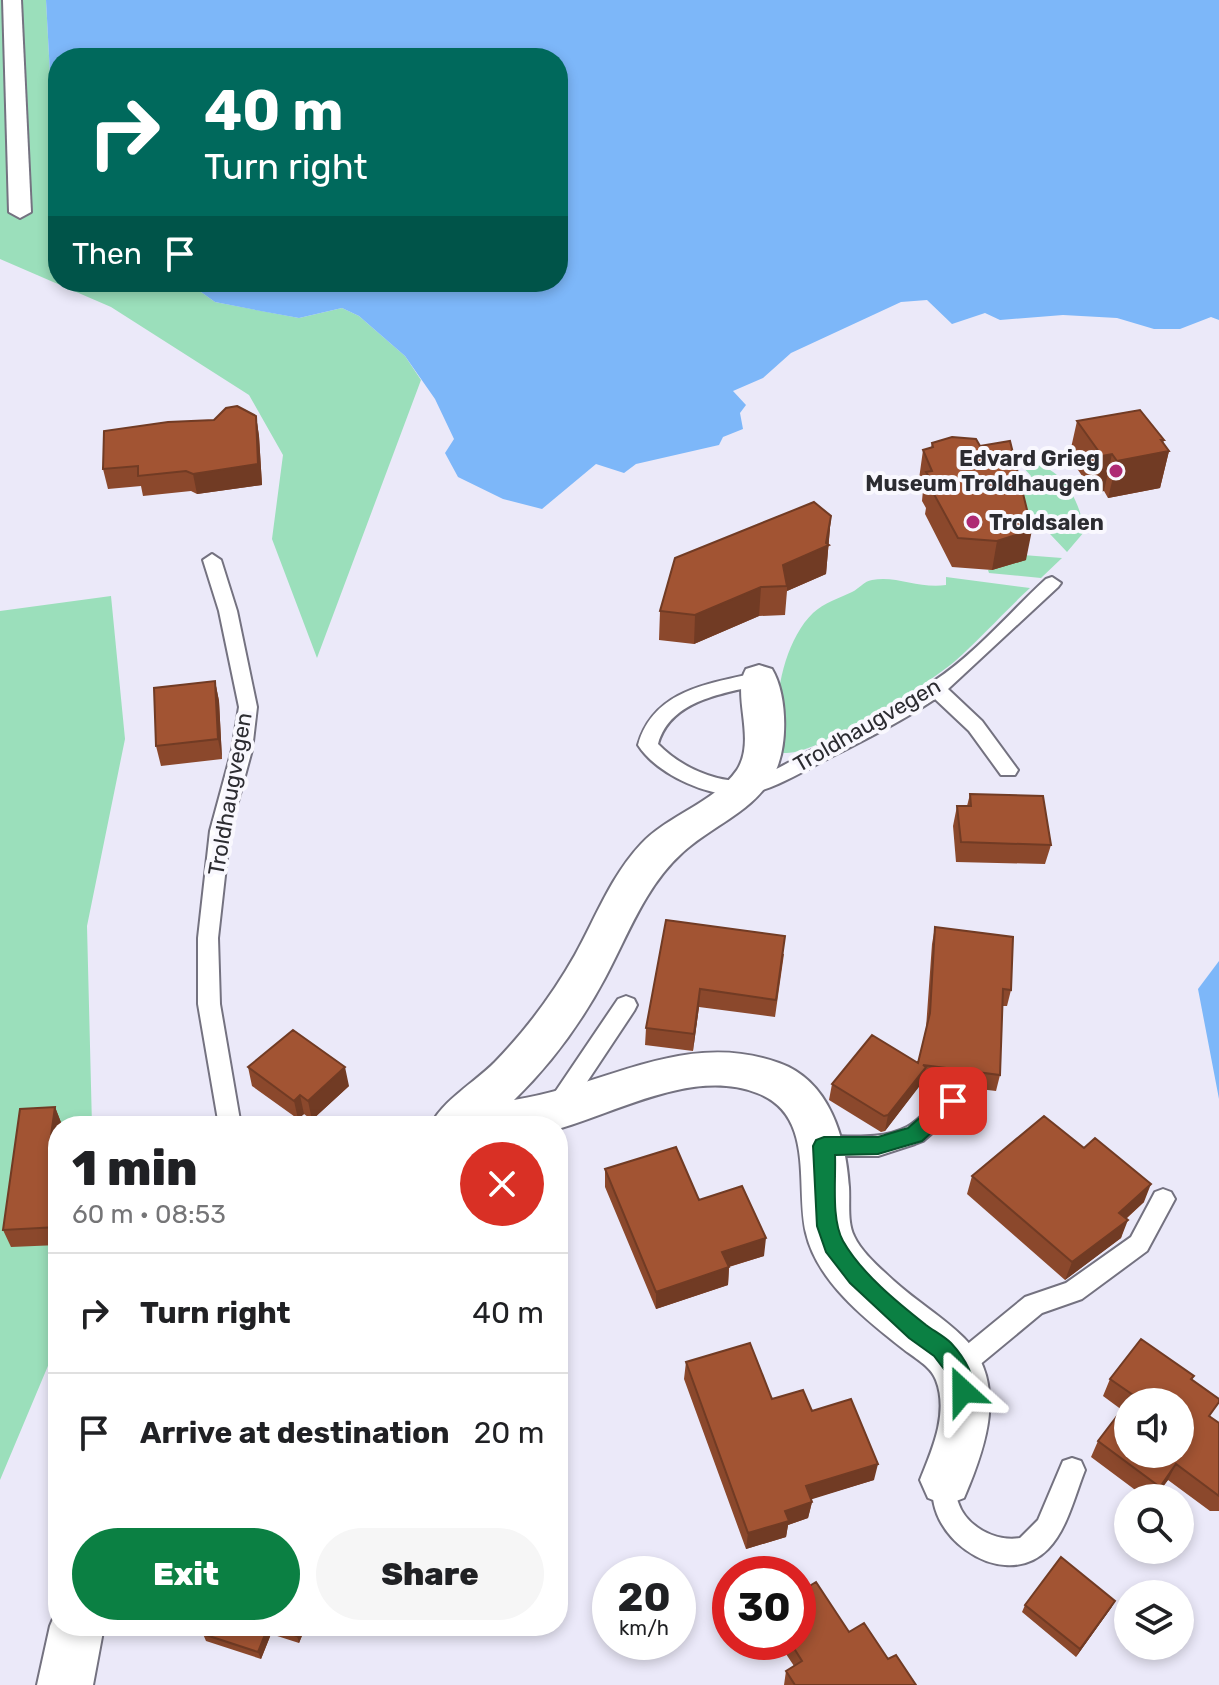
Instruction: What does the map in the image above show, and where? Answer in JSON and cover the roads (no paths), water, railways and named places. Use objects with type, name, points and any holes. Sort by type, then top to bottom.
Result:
[{"type":"street","points":[[12,0],[20,212]]},
{"type":"street","name":"Troldhaugvegen","points":[[466,1116],[497,1092],[535,1050],[582,982],[636,877],[668,842],[744,788],[757,767],[764,730],[759,678]]},
{"type":"street","points":[[525,1116],[555,1111],[650,1079],[702,1070],[730,1069],[767,1077],[792,1090],[813,1119],[824,1146],[828,1226],[833,1245],[858,1276],[917,1331],[942,1349],[957,1368],[968,1413],[965,1432],[946,1480]]},
{"type":"street","points":[[65,1685],[75,1636]]},
{"type":"lane","name":"Troldhaugvegen","points":[[212,560],[228,611],[248,707],[242,750],[220,831],[208,938],[209,1004],[228,1116]]},
{"type":"lane","name":"Troldhaugvegen","points":[[759,678],[676,704],[659,716],[649,731],[648,745],[657,758],[694,776],[744,788],[780,774],[866,730],[935,689],[1052,583]]},
{"type":"lane","points":[[935,689],[959,706],[982,731],[1008,770]]},
{"type":"lane","points":[[555,1111],[626,1005]]},
{"type":"lane","points":[[824,1146],[878,1146],[915,1134],[953,1101]]},
{"type":"lane","points":[[957,1368],[1034,1305],[1074,1291],[1139,1244],[1163,1199]]},
{"type":"lane","points":[[946,1480],[944,1502],[961,1532],[981,1546],[1008,1552],[1036,1543],[1045,1532],[1072,1470]]},
{"type":"water","points":[[46,0],[1219,0],[1219,320],[1211,317],[1180,329],[1154,329],[1117,318],[1063,315],[1000,320],[985,313],[952,324],[927,300],[901,302],[791,353],[763,378],[733,391],[746,405],[740,413],[743,429],[723,437],[719,445],[636,464],[624,473],[596,464],[542,509],[503,499],[458,477],[445,453],[454,439],[435,399],[405,356],[359,316],[342,308],[299,318],[215,302],[201,292],[568,292],[568,48],[49,48]]},
{"type":"water","points":[[1219,961],[1219,1099],[1198,989]]},
{"type":"place","name":"Edvard Grieg Museum Troldhaugen","points":[[1116,471]]},
{"type":"place","name":"Troldsalen","points":[[973,522]]}]
